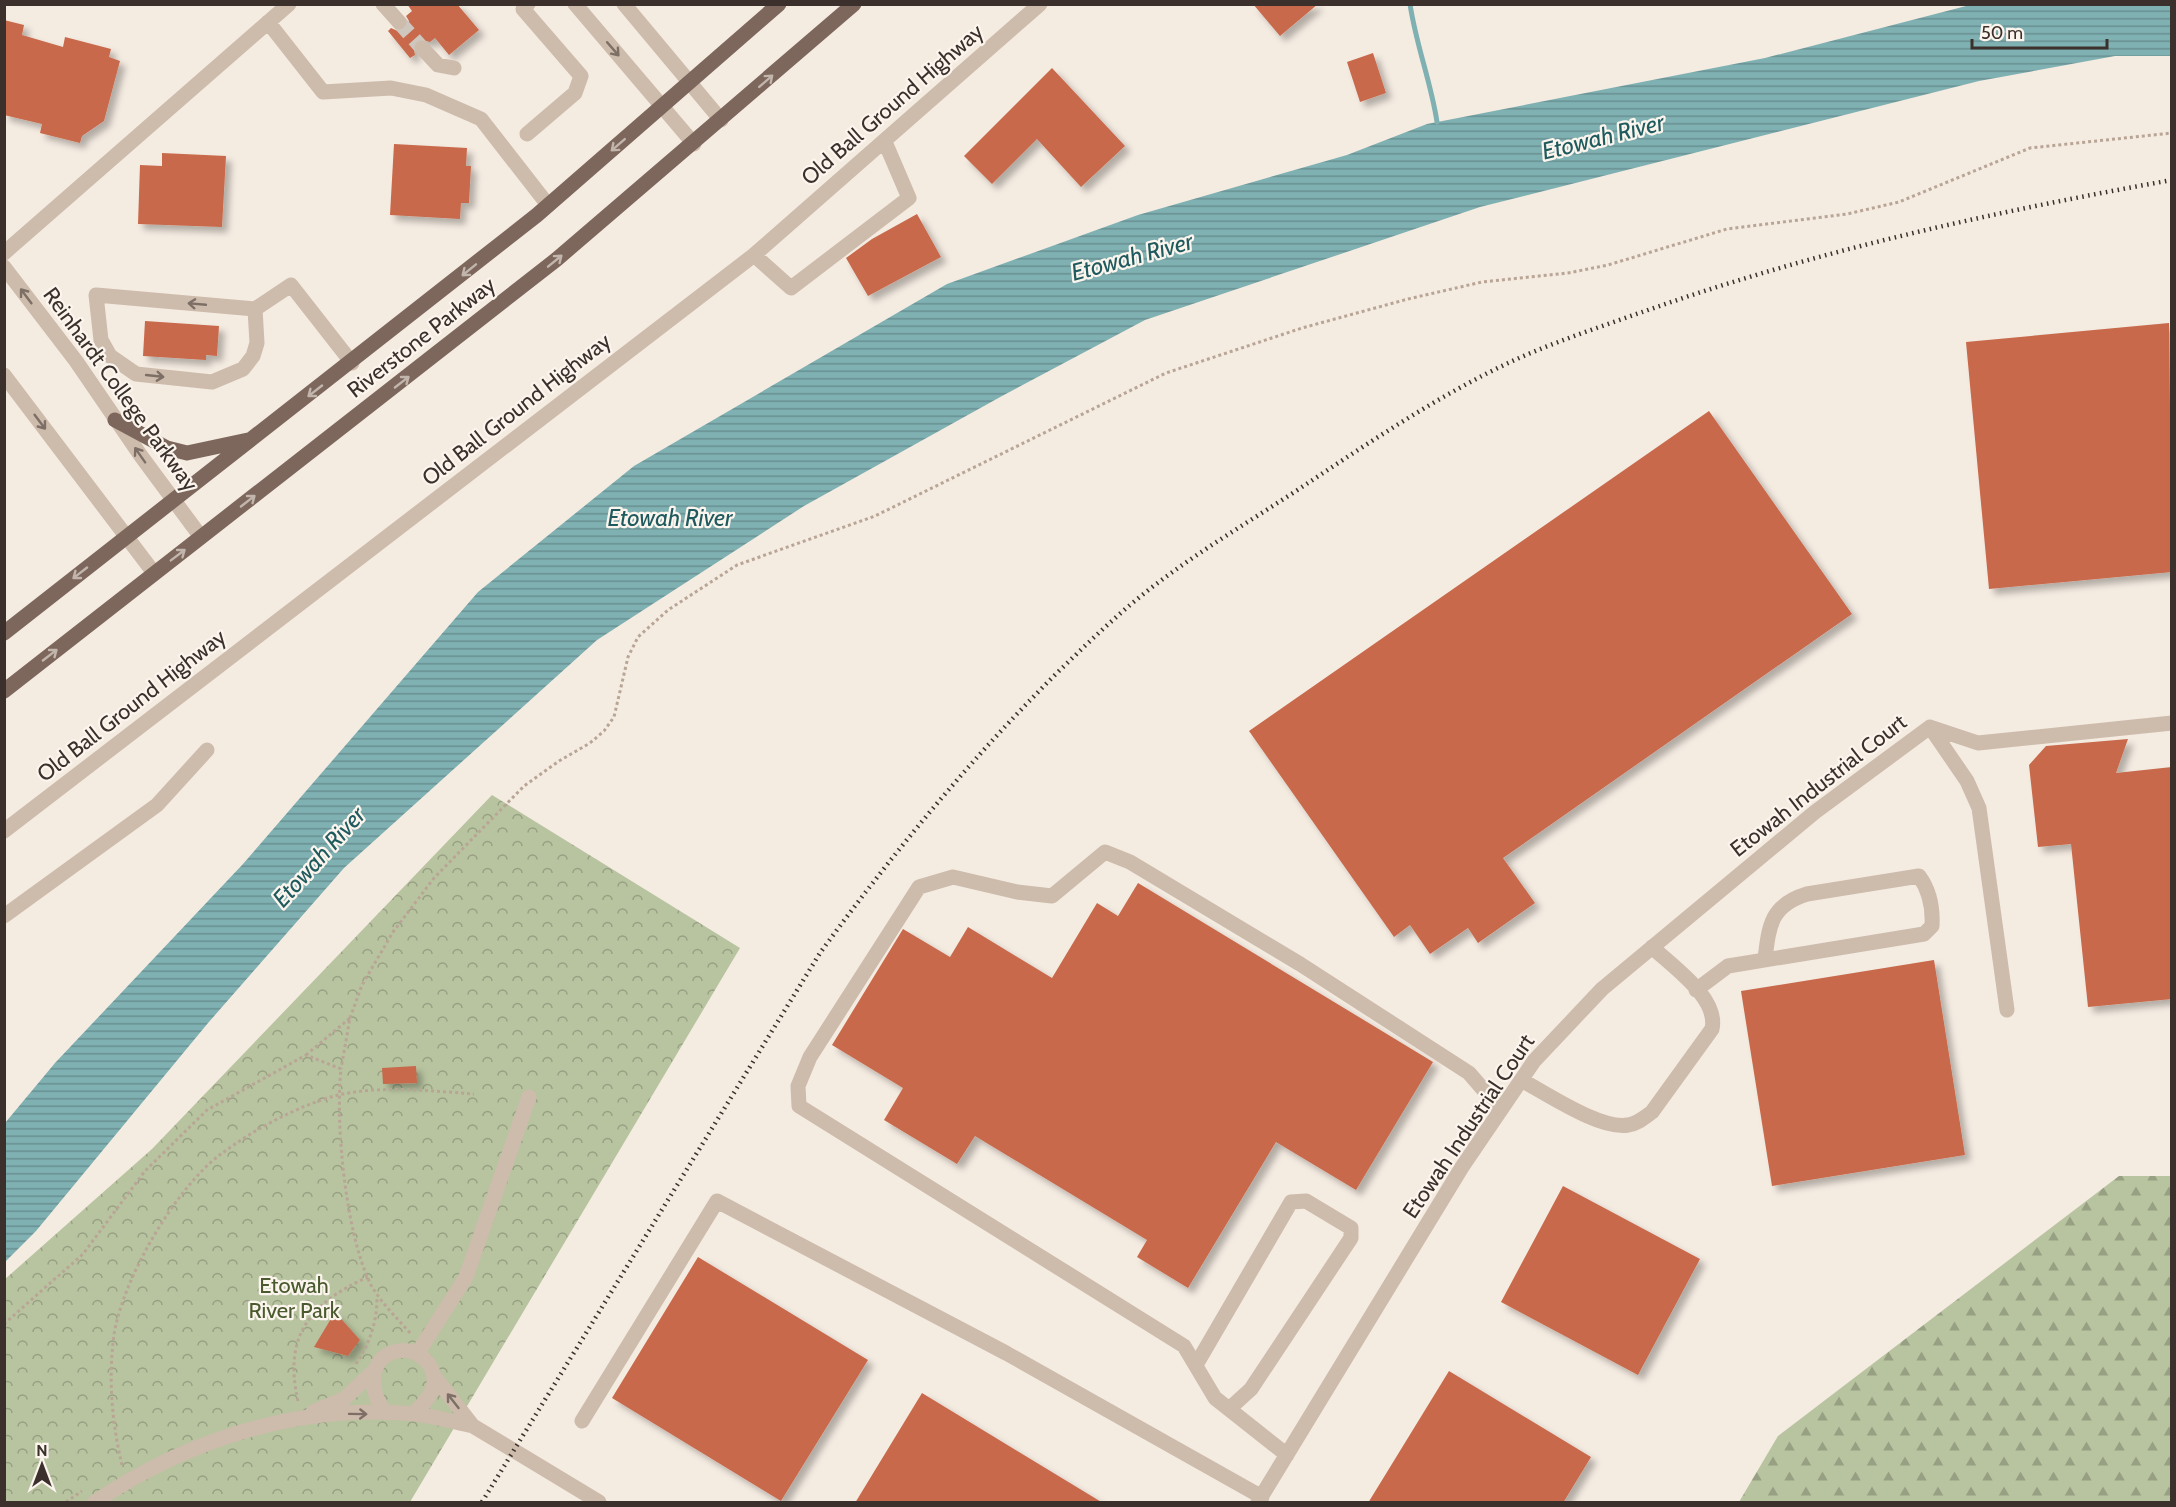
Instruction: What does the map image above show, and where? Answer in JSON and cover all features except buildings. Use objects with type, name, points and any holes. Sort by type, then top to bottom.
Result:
[{"type":"main road","name":"Riverstone Parkway","points":[[4,633],[352,363],[548,205],[779,4]]},
{"type":"main road","name":"Riverstone Parkway","points":[[4,691],[469,329],[694,144],[854,4]]},
{"type":"main road","points":[[115,420],[167,448],[187,453],[254,439]]},
{"type":"street","points":[[4,253],[289,4]]},
{"type":"street","points":[[383,4],[399,22]]},
{"type":"street","points":[[527,134],[575,93],[581,76],[523,9],[528,4]]},
{"type":"street","points":[[575,4],[694,144]]},
{"type":"street","points":[[624,4],[722,120]]},
{"type":"street","name":"Old Ball Ground Highway","points":[[4,831],[754,255],[1040,4]]},
{"type":"street","points":[[268,22],[323,92],[391,88],[426,95],[481,119],[548,205]]},
{"type":"street","points":[[422,48],[438,65],[454,68]]},
{"type":"street","points":[[754,255],[791,288],[909,198],[885,142]]},
{"type":"street","name":"Reinhardt College Parkway","points":[[4,267],[76,361],[115,420],[201,537]]},
{"type":"street","points":[[255,309],[257,343],[253,356],[243,369],[212,382],[136,374],[110,356],[101,340],[96,295],[255,309],[291,285],[352,363]]},
{"type":"street","points":[[4,375],[154,573]]},
{"type":"street","points":[[1930,727],[1978,744],[2172,723]]},
{"type":"street","points":[[1930,727],[1967,781],[1979,808],[2007,1010]]},
{"type":"street","name":"Etowah Industrial Court","points":[[1260,1500],[1462,1167],[1534,1061],[1602,989],[1815,812],[1930,727]]},
{"type":"street","points":[[4,916],[158,805],[207,750]]},
{"type":"street","points":[[1287,1455],[1215,1398],[1185,1346],[799,1106],[798,1086],[810,1057],[919,887],[953,877],[1017,892],[1052,896],[1105,852],[1130,862],[1290,958],[1469,1073],[1501,1110]]},
{"type":"street","points":[[1696,990],[1728,966],[1765,960],[1924,934],[1932,926],[1933,912],[1927,887],[1919,876],[1808,894],[1791,899],[1773,918],[1765,960]]},
{"type":"street","points":[[1521,1080],[1602,1122],[1627,1125],[1640,1121],[1652,1112],[1712,1029],[1713,1021],[1710,1007],[1696,990],[1652,947]]},
{"type":"street","points":[[95,1503],[153,1466],[206,1444],[300,1417],[344,1399],[389,1354],[421,1347],[466,1277],[529,1097]]},
{"type":"street","points":[[582,1422],[717,1201],[1006,1353],[1260,1500]]},
{"type":"street","points":[[1196,1365],[1292,1202],[1306,1201],[1351,1228],[1351,1238],[1251,1389],[1229,1409]]},
{"type":"street","points":[[421,1347],[434,1376],[473,1426]]},
{"type":"street","points":[[373,1372],[372,1384],[375,1397],[386,1413]]},
{"type":"street","points":[[413,1414],[428,1398],[433,1388],[434,1376]]},
{"type":"street","points":[[300,1417],[413,1414],[473,1426],[599,1503]]},
{"type":"path","points":[[421,1347],[377,1296],[368,1277],[354,1232],[341,1148],[338,1095],[350,1018],[362,985],[393,932],[434,878],[524,786],[559,761],[590,744],[604,731],[614,717],[628,657],[638,637],[668,610],[737,565],[875,516],[1032,436],[1166,373],[1270,337],[1408,298],[1482,282],[1568,273],[1608,265],[1727,229],[1847,214],[1899,202],[2030,148],[2172,133]]},
{"type":"path","points":[[4,1324],[83,1254],[145,1171],[207,1110],[306,1055],[350,1018]]},
{"type":"path","points":[[306,1055],[341,1069]]},
{"type":"path","points":[[125,1473],[112,1397],[114,1334],[128,1283],[153,1238],[186,1189],[220,1155],[272,1122],[338,1095],[414,1090],[474,1094]]},
{"type":"path","points":[[298,1401],[292,1371],[300,1334],[308,1317],[341,1289],[368,1277]]},
{"type":"path","points":[[352,1369],[367,1347],[377,1311],[377,1296]]},
{"type":"path","points":[[289,1403],[307,1398]]},
{"type":"path","points":[[122,1466],[132,1460]]},
{"type":"green space","name":"Etowah River Park","points":[[492,795],[740,948],[410,1502],[5,1502],[4,1280],[152,1149]]},
{"type":"green space","points":[[2119,1176],[2171,1176],[2171,1502],[1739,1502],[1778,1436]]},
{"type":"water","name":"Etowah River","points":[[1970,5],[2171,5],[2171,56],[2115,56],[1979,81],[1480,207],[1145,320],[804,506],[597,640],[344,868],[208,1023],[36,1231],[5,1262],[5,1123],[55,1063],[243,864],[478,592],[634,466],[947,284],[1138,215],[1347,155],[1427,124],[1765,58]]},
{"type":"waterway","points":[[1410,4],[1437,122]]},
{"type":"tunnel","points":[[399,22],[422,48]]},
{"type":"railway","points":[[482,1502],[820,953],[905,842],[965,771],[1072,658],[1149,589],[1218,541],[1406,420],[1479,377],[1539,350],[1712,288],[1842,251],[1973,219],[2172,180]]}]
